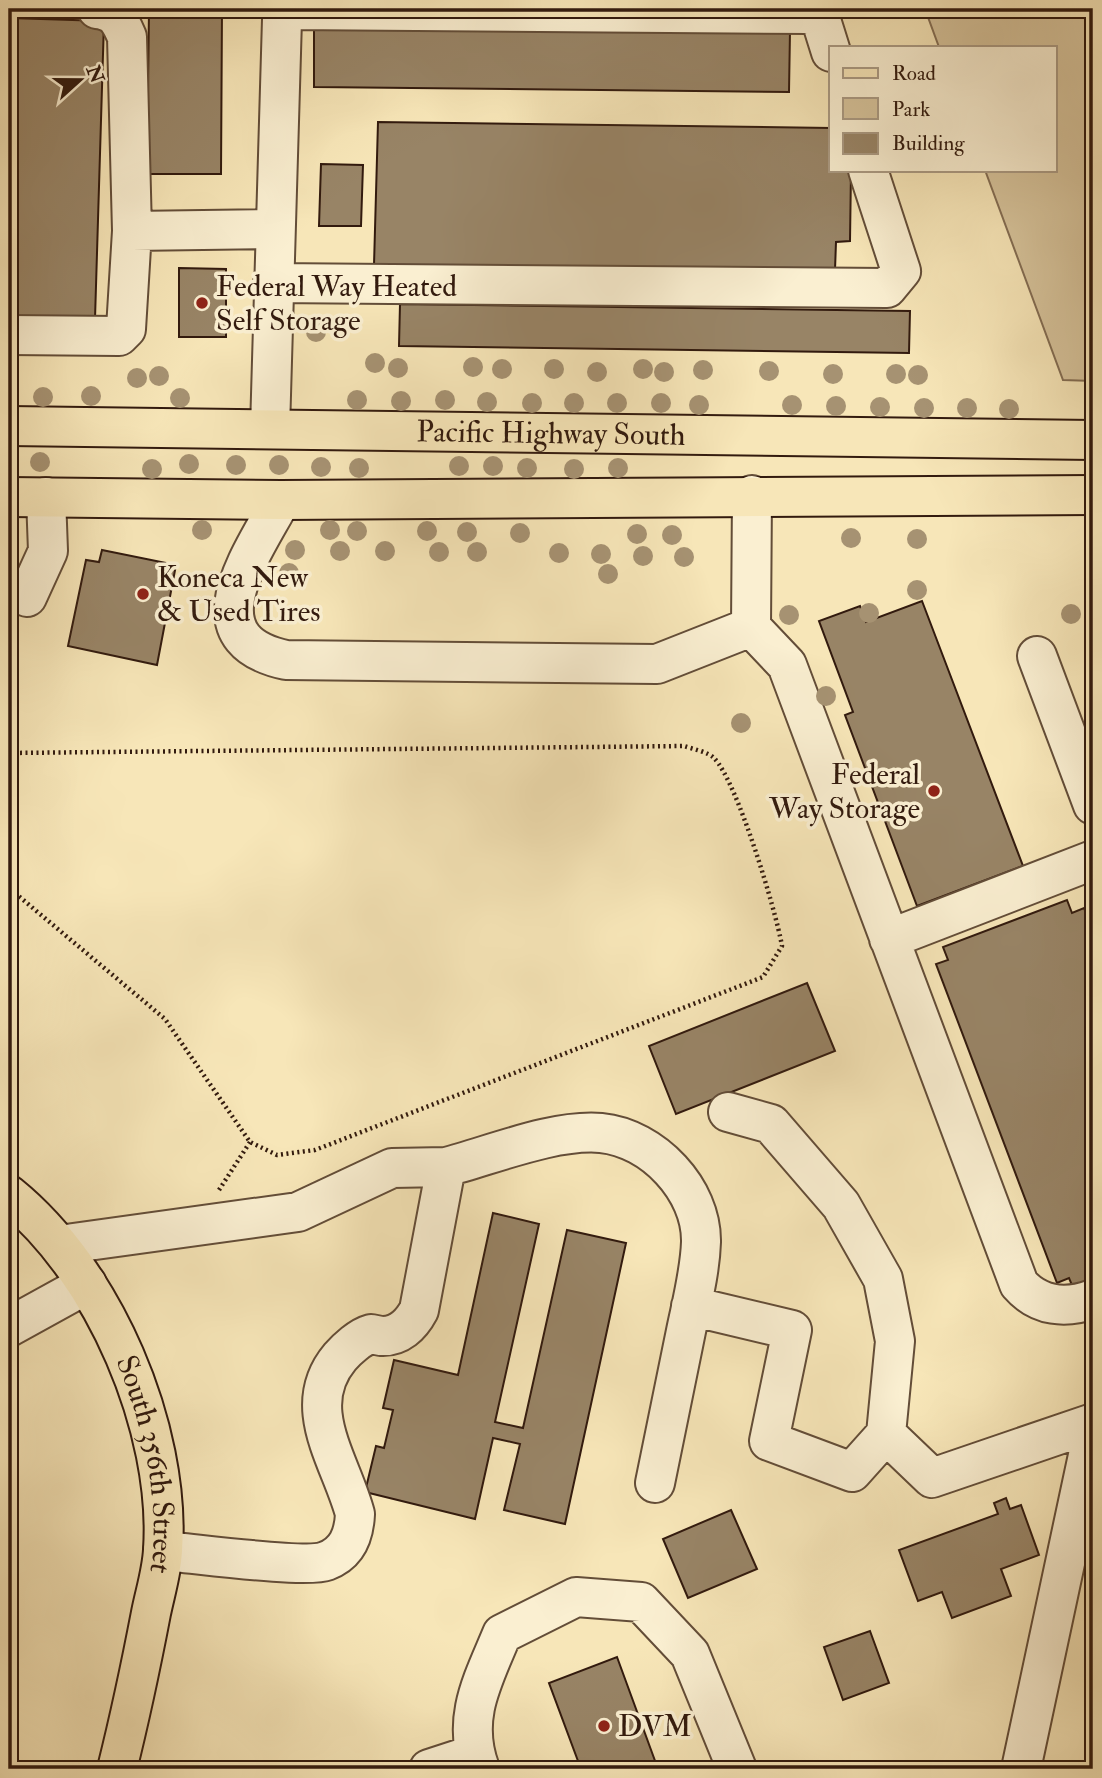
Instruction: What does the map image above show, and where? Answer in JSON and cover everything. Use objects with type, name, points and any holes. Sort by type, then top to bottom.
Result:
[{"type":"main road","name":"Pacific Highway South","points":[[9,426],[1093,440]]},
{"type":"main road","name":"Pacific Highway South","points":[[27,497],[281,500],[1093,495]]},
{"type":"main road","name":"South 356th Street","points":[[9,1195],[59,1245],[87,1284],[124,1353],[142,1403],[155,1455],[163,1550],[117,1769]]},
{"type":"lane","points":[[9,335],[120,336],[125,328],[132,231],[127,37],[120,19],[108,10],[97,9]]},
{"type":"lane","points":[[270,429],[282,19],[292,10],[809,14],[821,20],[829,46]]},
{"type":"lane","points":[[273,283],[887,288],[901,271],[869,172]]},
{"type":"lane","points":[[132,231],[275,229]]},
{"type":"lane","points":[[752,495],[751,627],[787,665],[1019,1284],[1042,1303],[1079,1304],[1093,1298]]},
{"type":"lane","points":[[27,497],[48,551],[27,597]]},
{"type":"lane","points":[[281,500],[236,584],[233,602],[233,618],[240,634],[261,655],[286,660],[657,664],[751,627]]},
{"type":"lane","points":[[1037,656],[1093,805]]},
{"type":"lane","points":[[889,939],[1093,860]]},
{"type":"lane","points":[[691,1306],[792,1330],[769,1441],[852,1472],[886,1434],[895,1341],[883,1279],[841,1205],[771,1124],[728,1112]]},
{"type":"lane","points":[[59,1245],[298,1212],[391,1168],[446,1167],[564,1135],[603,1133],[640,1145],[671,1169],[692,1202],[701,1240],[691,1306],[655,1483]]},
{"type":"lane","points":[[163,1550],[310,1564],[338,1554],[348,1543],[354,1529],[355,1514],[321,1419],[321,1392],[331,1368],[348,1348],[371,1334],[394,1334],[414,1321],[419,1310],[446,1167]]},
{"type":"lane","points":[[9,1328],[87,1284]]},
{"type":"lane","points":[[886,1434],[932,1478],[1093,1423]]},
{"type":"lane","points":[[1021,1769],[1093,1432]]},
{"type":"lane","points":[[429,1769],[478,1762],[473,1704],[502,1634],[576,1597],[641,1602],[690,1654],[737,1769]]},
{"type":"path","points":[[9,753],[684,746],[713,757],[730,783],[779,926],[782,946],[763,977],[316,1150],[277,1155],[250,1142],[165,1019],[9,888]]},
{"type":"path","points":[[195,1226],[250,1142]]},
{"type":"green space","points":[[925,9],[1093,9],[1093,381],[1063,380],[986,172],[1056,172],[1056,46],[939,46]]},
{"type":"building","points":[[149,9],[222,9],[221,174],[147,174]]},
{"type":"building","points":[[9,18],[104,21],[95,319],[9,318]]},
{"type":"building","points":[[314,26],[790,31],[789,92],[314,87]]},
{"type":"building","points":[[378,122],[829,128],[829,172],[851,172],[850,241],[836,242],[835,270],[374,265]]},
{"type":"building","points":[[321,164],[363,165],[361,226],[319,226]]},
{"type":"building","name":"Federal Way Heated Self Storage","points":[[179,268],[226,269],[226,337],[179,337]]},
{"type":"building","points":[[400,304],[910,311],[909,353],[399,346]]},
{"type":"building","points":[[102,550],[176,565],[157,665],[68,646],[86,560],[99,562]]},
{"type":"building","name":"Federal Way Storage","points":[[922,601],[1023,866],[917,906],[845,715],[853,712],[819,621],[860,606],[866,622]]},
{"type":"building","points":[[1067,900],[1072,913],[1084,908],[1093,932],[1093,1282],[1074,1290],[1069,1278],[1057,1283],[936,964],[948,960],[943,947]]},
{"type":"building","points":[[807,983],[835,1051],[676,1114],[649,1046]]},
{"type":"building","points":[[493,1213],[539,1224],[495,1422],[523,1428],[567,1230],[626,1243],[565,1524],[504,1510],[520,1444],[493,1438],[475,1519],[365,1492],[376,1446],[384,1448],[393,1410],[383,1408],[394,1360],[458,1375]]},
{"type":"building","points":[[1006,1498],[1010,1509],[1021,1505],[1039,1555],[1001,1569],[1011,1596],[952,1618],[942,1592],[918,1601],[899,1550],[998,1514],[994,1503]]},
{"type":"building","points":[[731,1510],[757,1569],[688,1598],[663,1539]]},
{"type":"building","points":[[870,1631],[889,1683],[843,1700],[824,1647]]},
{"type":"building","name":"DVM","points":[[617,1657],[658,1769],[581,1769],[549,1683]]},
{"type":"place","name":"Federal Way Heated Self Storage","points":[[202,303]]},
{"type":"place","name":"Koneca New & Used Tires","points":[[143,594]]},
{"type":"place","name":"Federal Way Storage","points":[[934,791]]},
{"type":"place","name":"DVM","points":[[604,1726]]}]
